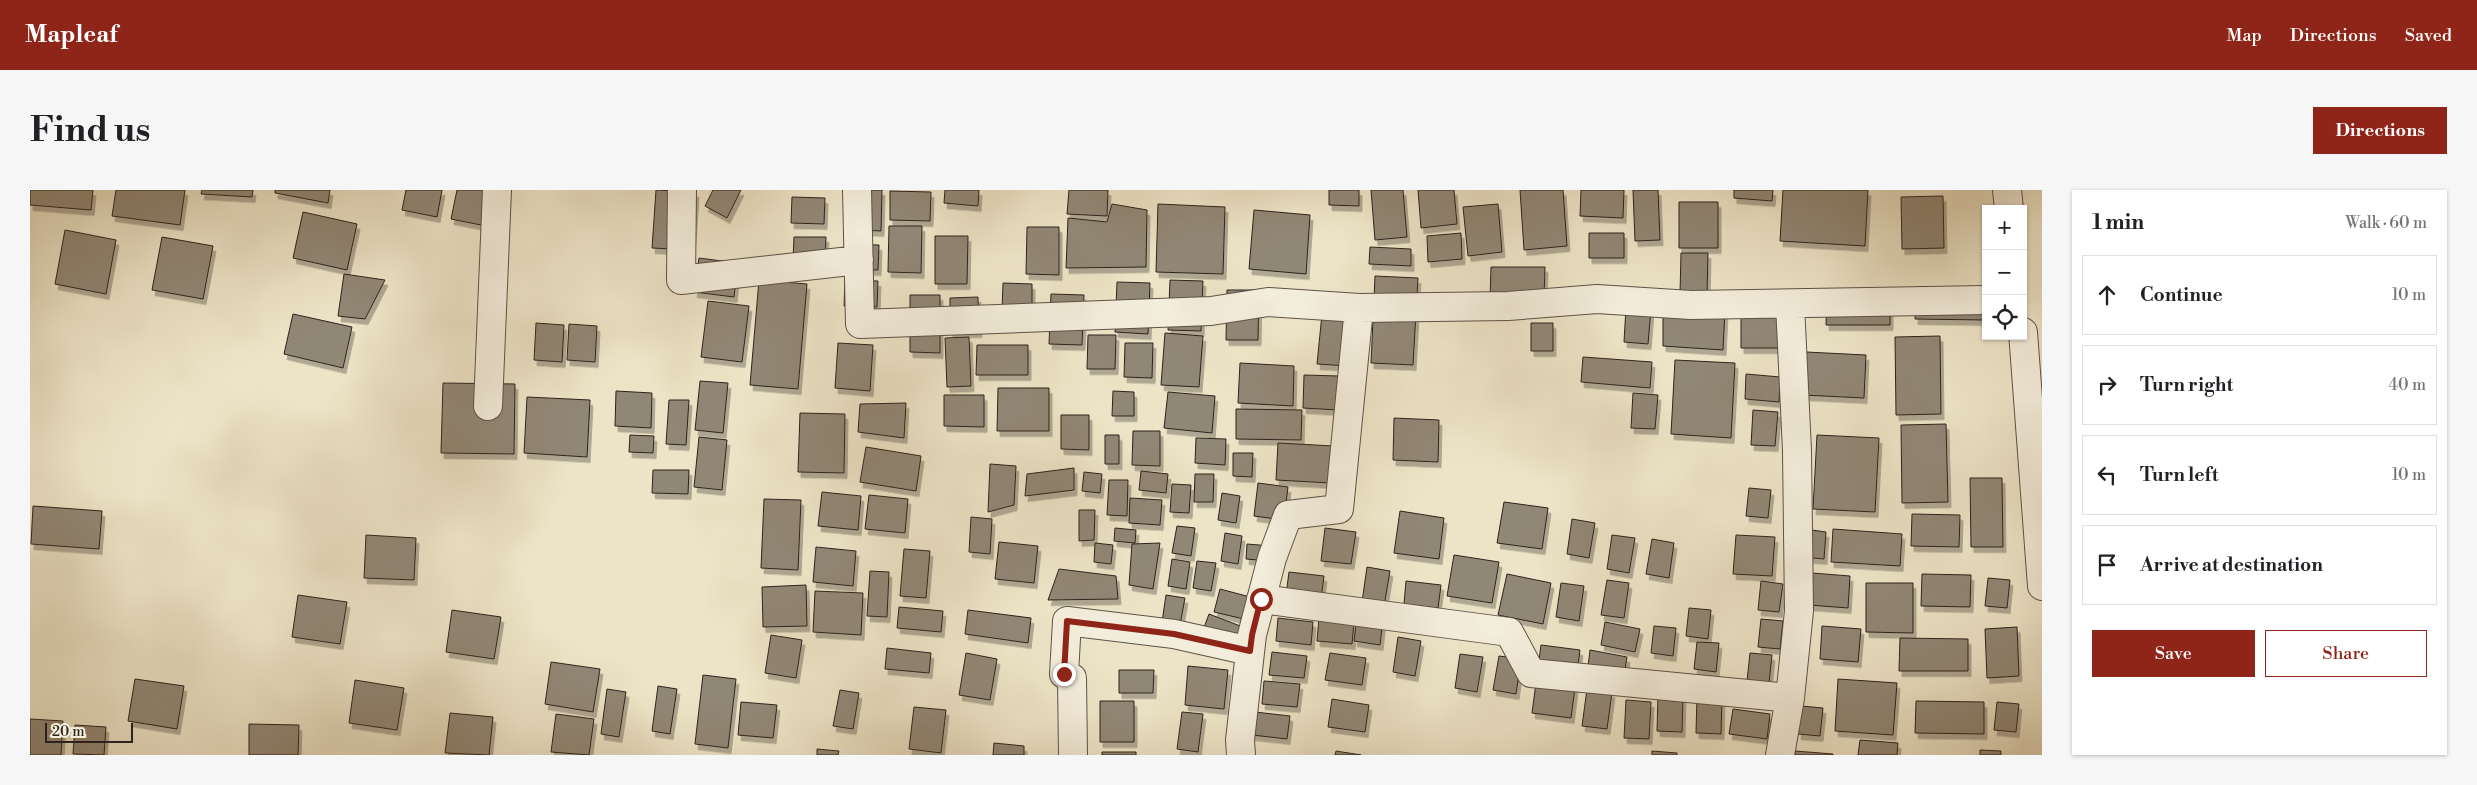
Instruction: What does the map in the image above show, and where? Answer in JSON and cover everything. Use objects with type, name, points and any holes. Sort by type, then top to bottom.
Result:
[{"type":"street","points":[[488,406],[498,190]]},
{"type":"street","points":[[682,190],[681,280],[859,260]]},
{"type":"street","points":[[857,190],[860,324],[1211,311],[1268,302],[1359,308],[1508,306],[1597,299],[1691,305],[1982,300]]},
{"type":"street","points":[[2007,190],[2009,205]]},
{"type":"street","points":[[1780,755],[1790,698],[1799,611],[1797,451],[1790,304]]},
{"type":"street","points":[[1241,755],[1240,740],[1252,635],[1272,558],[1288,514],[1340,509],[1359,308]]},
{"type":"street","points":[[2024,340],[2042,586]]},
{"type":"street","points":[[1261,599],[1509,632],[1531,673],[1790,698]]},
{"type":"street","points":[[1073,755],[1072,678],[1064,674],[1067,621],[1174,634],[1250,651]]},
{"type":"building","points":[[30,190],[93,190],[91,210],[30,205]]},
{"type":"building","points":[[116,190],[185,190],[180,225],[112,216]]},
{"type":"building","points":[[202,190],[253,190],[252,197],[201,194]]},
{"type":"building","points":[[275,190],[330,190],[328,203],[275,193]]},
{"type":"building","points":[[406,190],[442,190],[437,217],[402,210]]},
{"type":"building","points":[[457,190],[493,190],[486,226],[451,219]]},
{"type":"building","points":[[656,190],[696,192],[692,250],[652,248]]},
{"type":"building","points":[[713,190],[741,190],[727,218],[705,206]]},
{"type":"building","points":[[864,190],[882,190],[881,231],[863,230]]},
{"type":"building","points":[[945,190],[979,190],[978,206],[944,203]]},
{"type":"building","points":[[1069,190],[1108,190],[1107,216],[1067,214]]},
{"type":"building","points":[[1329,190],[1359,190],[1359,206],[1329,205]]},
{"type":"building","points":[[1371,190],[1403,190],[1407,237],[1375,240]]},
{"type":"building","points":[[1418,190],[1454,190],[1457,224],[1421,228]]},
{"type":"building","points":[[1520,190],[1563,190],[1567,246],[1524,250]]},
{"type":"building","points":[[1581,190],[1624,190],[1623,218],[1580,216]]},
{"type":"building","points":[[1633,190],[1658,190],[1660,240],[1635,241]]},
{"type":"building","points":[[1734,190],[1773,190],[1772,201],[1734,198]]},
{"type":"building","points":[[1783,190],[1868,190],[1865,246],[1780,241]]},
{"type":"building","points":[[890,191],[931,192],[930,221],[890,220]]},
{"type":"building","points":[[1943,196],[1944,248],[1902,249],[1901,197]]},
{"type":"building","points":[[792,197],[825,198],[824,224],[791,223]]},
{"type":"building","points":[[1679,202],[1718,202],[1718,248],[1679,248]]},
{"type":"building","points":[[1112,204],[1147,210],[1146,267],[1066,268],[1068,218],[1107,222]]},
{"type":"building","points":[[1158,204],[1225,207],[1223,274],[1156,272]]},
{"type":"building","points":[[1498,204],[1502,252],[1468,256],[1463,207]]},
{"type":"building","points":[[1254,210],[1310,215],[1306,274],[1249,269]]},
{"type":"building","points":[[303,212],[357,224],[347,270],[293,258]]},
{"type":"building","points":[[889,226],[922,226],[921,273],[888,272]]},
{"type":"building","points":[[1027,227],[1059,227],[1059,275],[1026,274]]},
{"type":"building","points":[[65,230],[116,240],[106,294],[55,284]]},
{"type":"building","points":[[1461,233],[1462,259],[1428,262],[1427,236]]},
{"type":"building","points":[[1589,233],[1624,233],[1624,258],[1589,258]]},
{"type":"building","points":[[935,236],[968,236],[967,284],[935,284]]},
{"type":"building","points":[[162,237],[213,246],[203,299],[152,290]]},
{"type":"building","points":[[794,237],[826,237],[825,263],[793,262]]},
{"type":"building","points":[[846,244],[879,245],[878,270],[845,269]]},
{"type":"building","points":[[1370,247],[1411,249],[1411,266],[1369,264]]},
{"type":"building","points":[[1681,253],[1708,253],[1707,295],[1680,294]]},
{"type":"building","points":[[699,258],[738,263],[734,297],[694,292]]},
{"type":"building","points":[[1491,267],[1545,267],[1544,298],[1490,298]]},
{"type":"building","points":[[344,274],[385,280],[365,319],[338,316]]},
{"type":"building","points":[[1375,276],[1418,278],[1413,365],[1371,363]]},
{"type":"building","points":[[759,280],[807,284],[798,389],[750,385]]},
{"type":"building","points":[[845,280],[878,281],[877,307],[844,306]]},
{"type":"building","points":[[1170,280],[1203,281],[1201,331],[1168,330]]},
{"type":"building","points":[[1117,282],[1150,283],[1148,334],[1115,332]]},
{"type":"building","points":[[1003,283],[1032,284],[1032,311],[1002,311]]},
{"type":"building","points":[[1916,287],[1982,287],[1982,320],[1915,319]]},
{"type":"building","points":[[1227,290],[1259,290],[1258,340],[1226,340]]},
{"type":"building","points":[[1827,291],[1890,292],[1890,325],[1826,325]]},
{"type":"building","points":[[1051,294],[1084,295],[1082,345],[1049,344]]},
{"type":"building","points":[[910,295],[940,295],[940,353],[910,352]]},
{"type":"building","points":[[978,297],[979,332],[950,332],[950,298]]},
{"type":"building","points":[[708,301],[749,306],[742,362],[701,357]]},
{"type":"building","points":[[1626,307],[1651,309],[1648,344],[1624,342]]},
{"type":"building","points":[[1663,307],[1725,310],[1723,350],[1663,346]]},
{"type":"building","points":[[1741,313],[1782,313],[1782,348],[1741,348]]},
{"type":"building","points":[[293,314],[352,327],[343,368],[284,354]]},
{"type":"building","points":[[1322,314],[1354,317],[1349,366],[1317,364]]},
{"type":"building","points":[[536,323],[564,325],[562,362],[534,360]]},
{"type":"building","points":[[1531,323],[1553,323],[1553,351],[1531,351]]},
{"type":"building","points":[[569,324],[597,326],[595,362],[567,360]]},
{"type":"building","points":[[1165,333],[1203,336],[1199,387],[1161,385]]},
{"type":"building","points":[[1088,335],[1116,335],[1115,369],[1087,369]]},
{"type":"building","points":[[1940,336],[1941,414],[1896,415],[1895,337]]},
{"type":"building","points":[[969,337],[971,386],[947,387],[945,338]]},
{"type":"building","points":[[838,343],[873,345],[870,391],[835,388]]},
{"type":"building","points":[[1125,343],[1153,343],[1152,378],[1124,377]]},
{"type":"building","points":[[977,345],[1028,345],[1028,375],[976,375]]},
{"type":"building","points":[[1806,352],[1866,355],[1864,398],[1803,395]]},
{"type":"building","points":[[1583,357],[1652,362],[1650,388],[1581,382]]},
{"type":"building","points":[[1675,360],[1735,363],[1731,438],[1671,434]]},
{"type":"building","points":[[1240,363],[1294,366],[1293,406],[1238,403]]},
{"type":"building","points":[[1746,374],[1780,377],[1779,402],[1745,399]]},
{"type":"building","points":[[1304,375],[1339,376],[1338,410],[1303,408]]},
{"type":"building","points":[[700,381],[728,383],[723,433],[695,430]]},
{"type":"building","points":[[443,383],[515,384],[514,454],[441,453]]},
{"type":"building","points":[[998,388],[1049,388],[1049,431],[997,431]]},
{"type":"building","points":[[616,391],[652,393],[651,428],[615,426]]},
{"type":"building","points":[[1113,391],[1134,392],[1134,416],[1112,416]]},
{"type":"building","points":[[1168,392],[1215,396],[1212,433],[1164,428]]},
{"type":"building","points":[[1633,393],[1658,395],[1655,429],[1631,428]]},
{"type":"building","points":[[944,395],[984,395],[984,427],[944,426]]},
{"type":"building","points":[[527,397],[590,400],[587,457],[524,453]]},
{"type":"building","points":[[669,400],[689,400],[686,445],[666,444]]},
{"type":"building","points":[[906,403],[904,438],[858,432],[860,404]]},
{"type":"building","points":[[1236,409],[1302,410],[1301,440],[1236,439]]},
{"type":"building","points":[[1753,410],[1778,412],[1775,446],[1751,445]]},
{"type":"building","points":[[800,413],[845,414],[844,473],[798,472]]},
{"type":"building","points":[[1061,415],[1089,415],[1089,450],[1061,449]]},
{"type":"building","points":[[1394,418],[1439,420],[1438,462],[1393,460]]},
{"type":"building","points":[[1946,424],[1948,502],[1902,503],[1901,425]]},
{"type":"building","points":[[1133,431],[1160,431],[1160,466],[1132,465]]},
{"type":"building","points":[[630,435],[654,436],[653,453],[629,452]]},
{"type":"building","points":[[1105,435],[1119,435],[1119,464],[1105,464]]},
{"type":"building","points":[[1817,435],[1879,438],[1875,512],[1813,509]]},
{"type":"building","points":[[699,437],[727,440],[722,490],[694,487]]},
{"type":"building","points":[[1196,438],[1226,439],[1225,465],[1195,463]]},
{"type":"building","points":[[1278,443],[1334,446],[1331,483],[1276,480]]},
{"type":"building","points":[[866,447],[921,456],[916,491],[860,482]]},
{"type":"building","points":[[1233,453],[1253,453],[1252,477],[1233,476]]},
{"type":"building","points":[[990,464],[1016,466],[1014,505],[988,512]]},
{"type":"building","points":[[1074,468],[1074,490],[1025,496],[1027,474]]},
{"type":"building","points":[[653,470],[689,470],[688,494],[652,493]]},
{"type":"building","points":[[1141,471],[1168,474],[1166,493],[1139,490]]},
{"type":"building","points":[[1084,472],[1102,474],[1100,493],[1082,491]]},
{"type":"building","points":[[1195,474],[1214,474],[1213,502],[1194,502]]},
{"type":"building","points":[[1970,478],[2002,478],[2003,547],[1971,547]]},
{"type":"building","points":[[1109,480],[1128,480],[1127,516],[1107,515]]},
{"type":"building","points":[[1258,483],[1288,487],[1284,520],[1254,516]]},
{"type":"building","points":[[1172,484],[1191,485],[1189,513],[1170,512]]},
{"type":"building","points":[[1749,488],[1771,490],[1768,518],[1746,516]]},
{"type":"building","points":[[822,492],[861,496],[858,530],[818,526]]},
{"type":"building","points":[[1222,493],[1240,496],[1236,523],[1218,520]]},
{"type":"building","points":[[869,495],[908,499],[905,533],[865,529]]},
{"type":"building","points":[[1130,498],[1162,500],[1160,525],[1129,523]]},
{"type":"building","points":[[764,499],[801,500],[798,570],[761,568]]},
{"type":"building","points":[[1504,502],[1548,508],[1542,549],[1497,543]]},
{"type":"building","points":[[33,506],[102,511],[99,549],[31,544]]},
{"type":"building","points":[[1079,510],[1095,510],[1094,540],[1079,541]]},
{"type":"building","points":[[1400,511],[1444,518],[1439,559],[1394,553]]},
{"type":"building","points":[[1912,514],[1960,515],[1959,547],[1911,546]]},
{"type":"building","points":[[971,517],[992,519],[990,554],[969,552]]},
{"type":"building","points":[[1572,519],[1595,523],[1589,558],[1567,554]]},
{"type":"building","points":[[1177,526],[1195,528],[1191,556],[1172,553]]},
{"type":"building","points":[[1115,528],[1136,530],[1135,543],[1114,541]]},
{"type":"building","points":[[1325,528],[1356,532],[1351,564],[1321,561]]},
{"type":"building","points":[[1805,529],[1826,532],[1824,559],[1802,557]]},
{"type":"building","points":[[1833,529],[1902,534],[1900,566],[1831,562]]},
{"type":"building","points":[[1225,533],[1242,536],[1238,564],[1221,561]]},
{"type":"building","points":[[366,535],[416,538],[414,580],[364,578]]},
{"type":"building","points":[[1612,535],[1635,538],[1629,573],[1607,569]]},
{"type":"building","points":[[1736,535],[1775,537],[1772,576],[1733,574]]},
{"type":"building","points":[[1652,539],[1674,543],[1669,578],[1646,574]]},
{"type":"building","points":[[999,542],[1038,546],[1034,583],[995,579]]},
{"type":"building","points":[[1095,543],[1113,545],[1111,564],[1094,562]]},
{"type":"building","points":[[1160,543],[1153,589],[1129,585],[1132,544]]},
{"type":"building","points":[[1247,544],[1271,546],[1270,561],[1246,559]]},
{"type":"building","points":[[816,547],[856,551],[853,586],[813,582]]},
{"type":"building","points":[[904,549],[930,551],[926,598],[900,596]]},
{"type":"building","points":[[1454,555],[1499,562],[1492,603],[1447,596]]},
{"type":"building","points":[[1172,559],[1190,562],[1186,589],[1168,586]]},
{"type":"building","points":[[1197,561],[1216,563],[1211,591],[1193,588]]},
{"type":"building","points":[[1367,567],[1390,571],[1384,606],[1362,602]]},
{"type":"building","points":[[1059,569],[1116,576],[1118,599],[1048,600]]},
{"type":"building","points":[[870,571],[889,572],[887,617],[867,616]]},
{"type":"building","points":[[1289,572],[1324,576],[1321,599],[1286,595]]},
{"type":"building","points":[[1812,573],[1850,576],[1848,608],[1809,605]]},
{"type":"building","points":[[1507,574],[1551,583],[1543,624],[1498,615]]},
{"type":"building","points":[[1922,574],[1971,575],[1970,607],[1921,606]]},
{"type":"building","points":[[1988,578],[2010,580],[2007,608],[1985,606]]},
{"type":"building","points":[[1607,580],[1629,583],[1624,618],[1601,615]]},
{"type":"building","points":[[1406,581],[1441,585],[1438,608],[1404,604]]},
{"type":"building","points":[[1761,581],[1783,584],[1779,612],[1758,610]]},
{"type":"building","points":[[1561,583],[1584,586],[1579,621],[1556,617]]},
{"type":"building","points":[[1866,583],[1913,583],[1913,633],[1866,632]]},
{"type":"building","points":[[806,585],[807,626],[763,627],[762,587]]},
{"type":"building","points":[[1220,589],[1254,598],[1248,620],[1214,612]]},
{"type":"building","points":[[815,591],[863,593],[861,635],[813,632]]},
{"type":"building","points":[[298,595],[347,602],[340,644],[292,637]]},
{"type":"building","points":[[1166,595],[1185,598],[1180,625],[1162,622]]},
{"type":"building","points":[[899,607],[943,611],[941,632],[897,628]]},
{"type":"building","points":[[1689,608],[1711,610],[1708,639],[1686,636]]},
{"type":"building","points":[[452,610],[501,617],[494,659],[446,652]]},
{"type":"building","points":[[968,610],[1031,618],[1028,643],[965,634]]},
{"type":"building","points":[[1209,614],[1248,629],[1245,644],[1202,633]]},
{"type":"building","points":[[1357,616],[1383,619],[1380,645],[1354,641]]},
{"type":"building","points":[[1278,618],[1313,622],[1311,645],[1276,641]]},
{"type":"building","points":[[1319,618],[1354,622],[1352,644],[1317,641]]},
{"type":"building","points":[[1761,619],[1783,621],[1780,649],[1758,647]]},
{"type":"building","points":[[1605,622],[1640,629],[1635,652],[1601,645]]},
{"type":"building","points":[[1654,626],[1676,628],[1673,656],[1651,653]]},
{"type":"building","points":[[1822,626],[1861,629],[1858,662],[1820,659]]},
{"type":"building","points":[[2017,627],[2019,676],[1987,678],[1985,629]]},
{"type":"building","points":[[771,635],[802,640],[796,678],[765,673]]},
{"type":"building","points":[[1398,637],[1421,641],[1415,676],[1393,672]]},
{"type":"building","points":[[1900,638],[1968,639],[1968,671],[1899,671]]},
{"type":"building","points":[[1697,642],[1719,643],[1716,672],[1694,669]]},
{"type":"building","points":[[1541,645],[1580,650],[1571,718],[1532,713]]},
{"type":"building","points":[[887,648],[931,653],[929,673],[885,669]]},
{"type":"building","points":[[1590,650],[1627,657],[1623,681],[1587,675]]},
{"type":"building","points":[[1272,652],[1307,656],[1304,678],[1269,675]]},
{"type":"building","points":[[966,653],[997,659],[990,700],[959,695]]},
{"type":"building","points":[[1330,653],[1366,658],[1362,685],[1325,680]]},
{"type":"building","points":[[1750,653],[1772,655],[1769,683],[1747,681]]},
{"type":"building","points":[[1460,654],[1483,657],[1477,692],[1455,688]]},
{"type":"building","points":[[1499,656],[1521,659],[1516,694],[1493,690]]},
{"type":"building","points":[[551,662],[600,669],[593,712],[545,704]]},
{"type":"building","points":[[1188,666],[1228,670],[1224,709],[1185,705]]},
{"type":"building","points":[[1119,670],[1154,670],[1153,693],[1119,693]]},
{"type":"building","points":[[703,675],[736,679],[728,748],[695,744]]},
{"type":"building","points":[[135,679],[184,686],[177,729],[128,721]]},
{"type":"building","points":[[1838,679],[1897,683],[1893,735],[1835,731]]},
{"type":"building","points":[[355,680],[404,688],[397,730],[349,723]]},
{"type":"building","points":[[1264,681],[1300,684],[1297,707],[1262,704]]},
{"type":"building","points":[[658,686],[677,689],[670,734],[652,731]]},
{"type":"building","points":[[607,689],[626,692],[619,737],[601,734]]},
{"type":"building","points":[[1587,689],[1612,692],[1607,729],[1582,726]]},
{"type":"building","points":[[840,690],[859,693],[853,729],[833,726]]},
{"type":"building","points":[[1658,694],[1683,695],[1682,732],[1657,731]]},
{"type":"building","points":[[1697,696],[1722,696],[1721,734],[1696,733]]},
{"type":"building","points":[[1332,699],[1369,705],[1365,732],[1328,727]]},
{"type":"building","points":[[1626,700],[1651,702],[1649,739],[1624,738]]},
{"type":"building","points":[[1100,701],[1134,701],[1134,742],[1100,742]]},
{"type":"building","points":[[1916,701],[1984,702],[1984,734],[1915,733]]},
{"type":"building","points":[[741,702],[777,705],[773,738],[738,735]]},
{"type":"building","points":[[1997,702],[2019,704],[2016,732],[1994,730]]},
{"type":"building","points":[[1801,706],[1823,708],[1820,736],[1798,734]]},
{"type":"building","points":[[914,707],[946,710],[941,753],[909,749]]},
{"type":"building","points":[[1733,709],[1770,714],[1767,739],[1729,734]]},
{"type":"building","points":[[1182,712],[1203,714],[1198,752],[1177,749]]},
{"type":"building","points":[[1255,712],[1290,716],[1287,739],[1252,735]]},
{"type":"building","points":[[450,713],[493,717],[489,755],[445,753]]},
{"type":"building","points":[[556,714],[594,719],[589,755],[551,752]]},
{"type":"building","points":[[30,719],[63,721],[61,755],[30,755]]},
{"type":"building","points":[[249,724],[299,725],[298,755],[249,755]]},
{"type":"building","points":[[75,725],[106,727],[104,755],[73,754]]},
{"type":"building","points":[[1860,740],[1898,743],[1897,755],[1858,755]]},
{"type":"building","points":[[994,743],[1024,746],[1024,755],[993,755]]},
{"type":"building","points":[[817,749],[839,751],[838,755],[817,755]]},
{"type":"building","points":[[1980,750],[2001,751],[2001,755],[1980,755]]},
{"type":"building","points":[[1336,751],[1361,755],[1335,755]]},
{"type":"building","points":[[1652,751],[1677,753],[1677,755],[1652,755]]},
{"type":"building","points":[[1795,751],[1833,754],[1833,755],[1795,755]]},
{"type":"building","points":[[1102,752],[1136,752],[1136,755],[1102,755]]},
{"type":"route","points":[[1064,674],[1067,621],[1174,634],[1250,651],[1261,599]]}]
